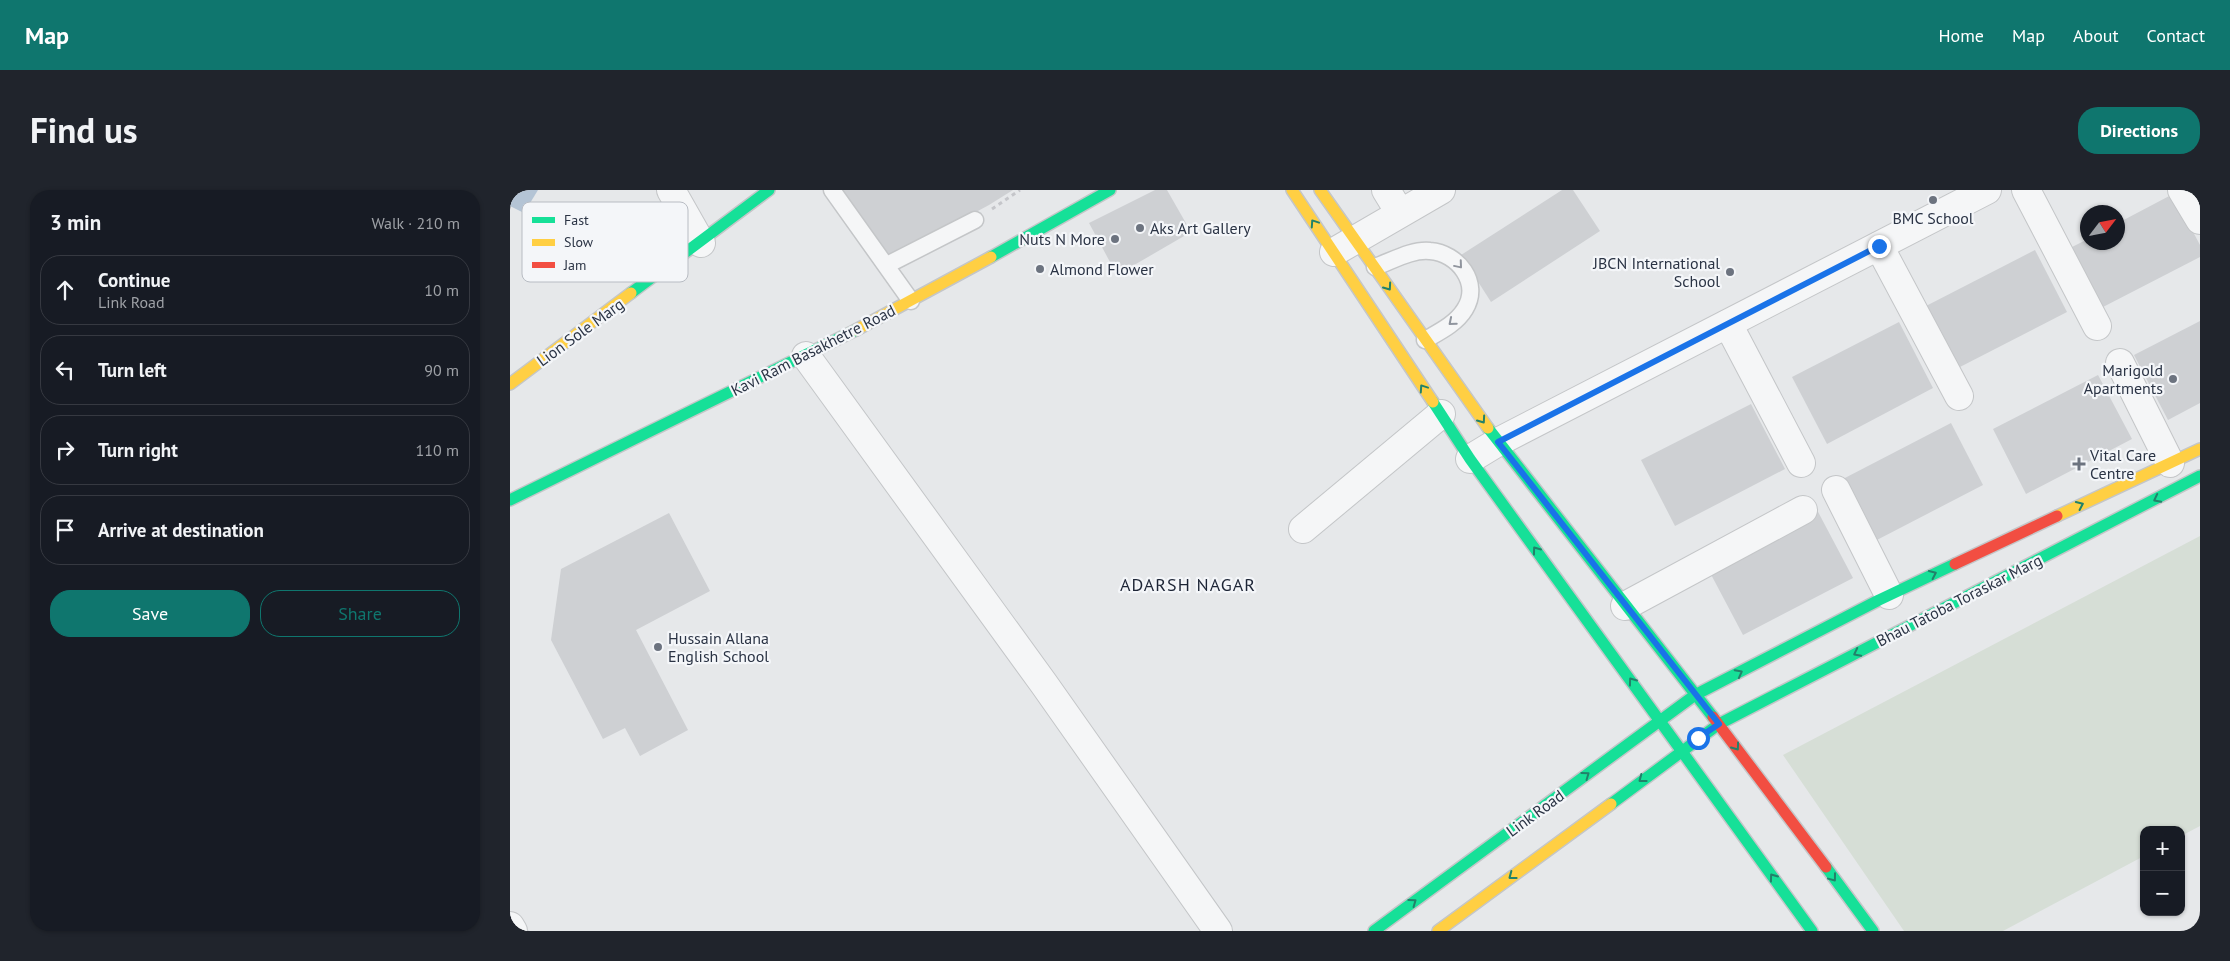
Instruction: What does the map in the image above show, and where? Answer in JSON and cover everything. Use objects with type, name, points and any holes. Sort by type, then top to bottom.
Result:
[{"type":"main road","name":"Lion Sole Marg","points":[[688,253],[769,190]]},
{"type":"main road","name":"Kavi Ram Basakhetre Road","points":[[510,500],[610,449],[806,356],[911,301],[1110,190]]},
{"type":"main road","points":[[1292,190],[1344,246],[1375,267],[1498,442],[1719,724],[1873,931]]},
{"type":"main road","points":[[1320,190],[1344,246],[1441,414],[1470,459],[1661,720],[1812,931]]},
{"type":"main road","name":"Lion Sole Marg","points":[[510,384],[648,282]]},
{"type":"main road","points":[[2170,464],[2200,449]]},
{"type":"main road","name":"Link Road","points":[[1374,931],[1696,695],[1889,595],[2170,464]]},
{"type":"main road","name":"Bhau Tatoba Toraskar Marg","points":[[1719,724],[2200,476]]},
{"type":"main road","points":[[1438,931],[1681,750],[1719,724]]},
{"type":"street","points":[[671,190],[678,202]]},
{"type":"street","points":[[1386,190],[1400,213]]},
{"type":"street","points":[[1344,246],[1441,190]]},
{"type":"street","points":[[1470,459],[1498,442],[1987,190]]},
{"type":"street","points":[[2026,190],[2097,326]]},
{"type":"street","points":[[2182,190],[2200,220]]},
{"type":"street","points":[[688,220],[701,243]]},
{"type":"street","points":[[1879,246],[1959,396]]},
{"type":"street","points":[[1728,324],[1801,463]]},
{"type":"street","points":[[806,356],[1044,684],[1218,931]]},
{"type":"street","points":[[2120,363],[2170,464]]},
{"type":"street","points":[[1303,529],[1441,414]]},
{"type":"street","points":[[1836,490],[1889,595]]},
{"type":"street","points":[[1625,606],[1803,510]]},
{"type":"street","points":[[510,926],[513,931]]},
{"type":"lane","points":[[832,190],[911,301]]},
{"type":"lane","points":[[887,265],[975,220]]},
{"type":"lane","points":[[1375,267],[1416,252],[1429,251],[1444,253],[1459,263],[1470,283],[1466,309],[1456,320],[1425,340]]},
{"type":"path","points":[[975,220],[1020,190]]},
{"type":"shaded area","points":[[2200,536],[2200,826],[2185,834],[2185,826],[2140,826],[2140,858],[2003,931],[1904,931],[1783,755]]},
{"type":"water","points":[[510,190],[538,190],[531,202],[522,202],[522,212],[510,206]]},
{"type":"building","points":[[837,190],[1013,190],[887,260]]},
{"type":"building","name":"Aks Art Gallery","points":[[1155,190],[1167,190],[1191,232],[1117,275],[1089,223]]},
{"type":"building","points":[[1562,190],[1573,190],[1600,231],[1491,302],[1461,255]]},
{"type":"building","points":[[2173,194],[2200,245],[2200,257],[2103,307],[2072,247],[2080,243],[2080,250],[2125,250],[2125,219]]},
{"type":"building","points":[[2035,250],[2067,312],[1958,368],[1926,306]]},
{"type":"building","name":"Marigold Apartments","points":[[2200,321],[2200,403],[2168,420],[2134,355]]},
{"type":"building","points":[[1899,322],[1933,388],[1827,444],[1792,377]]},
{"type":"building","points":[[2098,375],[2132,439],[2026,494],[1993,429]]},
{"type":"building","points":[[1751,404],[1785,469],[1675,526],[1641,460]]},
{"type":"building","points":[[1951,423],[1983,485],[1873,542],[1841,480]]},
{"type":"building","points":[[1816,508],[1853,578],[1743,635],[1706,565]]},
{"type":"building","points":[[669,513],[710,591],[636,630],[688,730],[640,756],[625,728],[603,739],[551,640],[561,569]]},
{"type":"traffic: fast","points":[[688,250],[769,190]]},
{"type":"traffic: fast","points":[[991,257],[1110,190]]},
{"type":"traffic: fast","points":[[631,293],[646,282]]},
{"type":"traffic: fast","points":[[510,500],[856,330]]},
{"type":"traffic: fast","points":[[1433,402],[1470,459],[1812,931]]},
{"type":"traffic: fast","points":[[1488,428],[1713,717]]},
{"type":"traffic: fast","points":[[1611,804],[1719,724],[2200,476]]},
{"type":"traffic: fast","points":[[1374,931],[1695,695],[1879,600],[1955,564]]},
{"type":"traffic: fast","points":[[1826,867],[1873,931]]},
{"type":"traffic: slow","points":[[1292,190],[1433,402]]},
{"type":"traffic: slow","points":[[1320,190],[1488,428]]},
{"type":"traffic: slow","points":[[856,330],[991,257]]},
{"type":"traffic: slow","points":[[510,384],[631,293]]},
{"type":"traffic: slow","points":[[2057,516],[2200,449]]},
{"type":"traffic: slow","points":[[1438,931],[1611,804]]},
{"type":"traffic: jam","points":[[1955,564],[2057,516]]},
{"type":"traffic: jam","points":[[1713,717],[1826,867]]},
{"type":"place","name":"BMC School","points":[[1933,200]]},
{"type":"place","name":"Aks Art Gallery","points":[[1140,228]]},
{"type":"place","name":"Nuts N More","points":[[1115,239]]},
{"type":"place","name":"Almond Flower","points":[[1040,269]]},
{"type":"place","name":"JBCN International School","points":[[1730,272]]},
{"type":"place","name":"Marigold Apartments","points":[[2173,379]]},
{"type":"place","name":"Vital Care Centre","points":[[2079,464]]},
{"type":"place","name":"Hussain Allana English School","points":[[658,647]]},
{"type":"district","name":"ADARSH NAGAR","points":[[1188,585]]},
{"type":"route","points":[[1698,738],[1719,724],[1498,442],[1879,246]]}]
